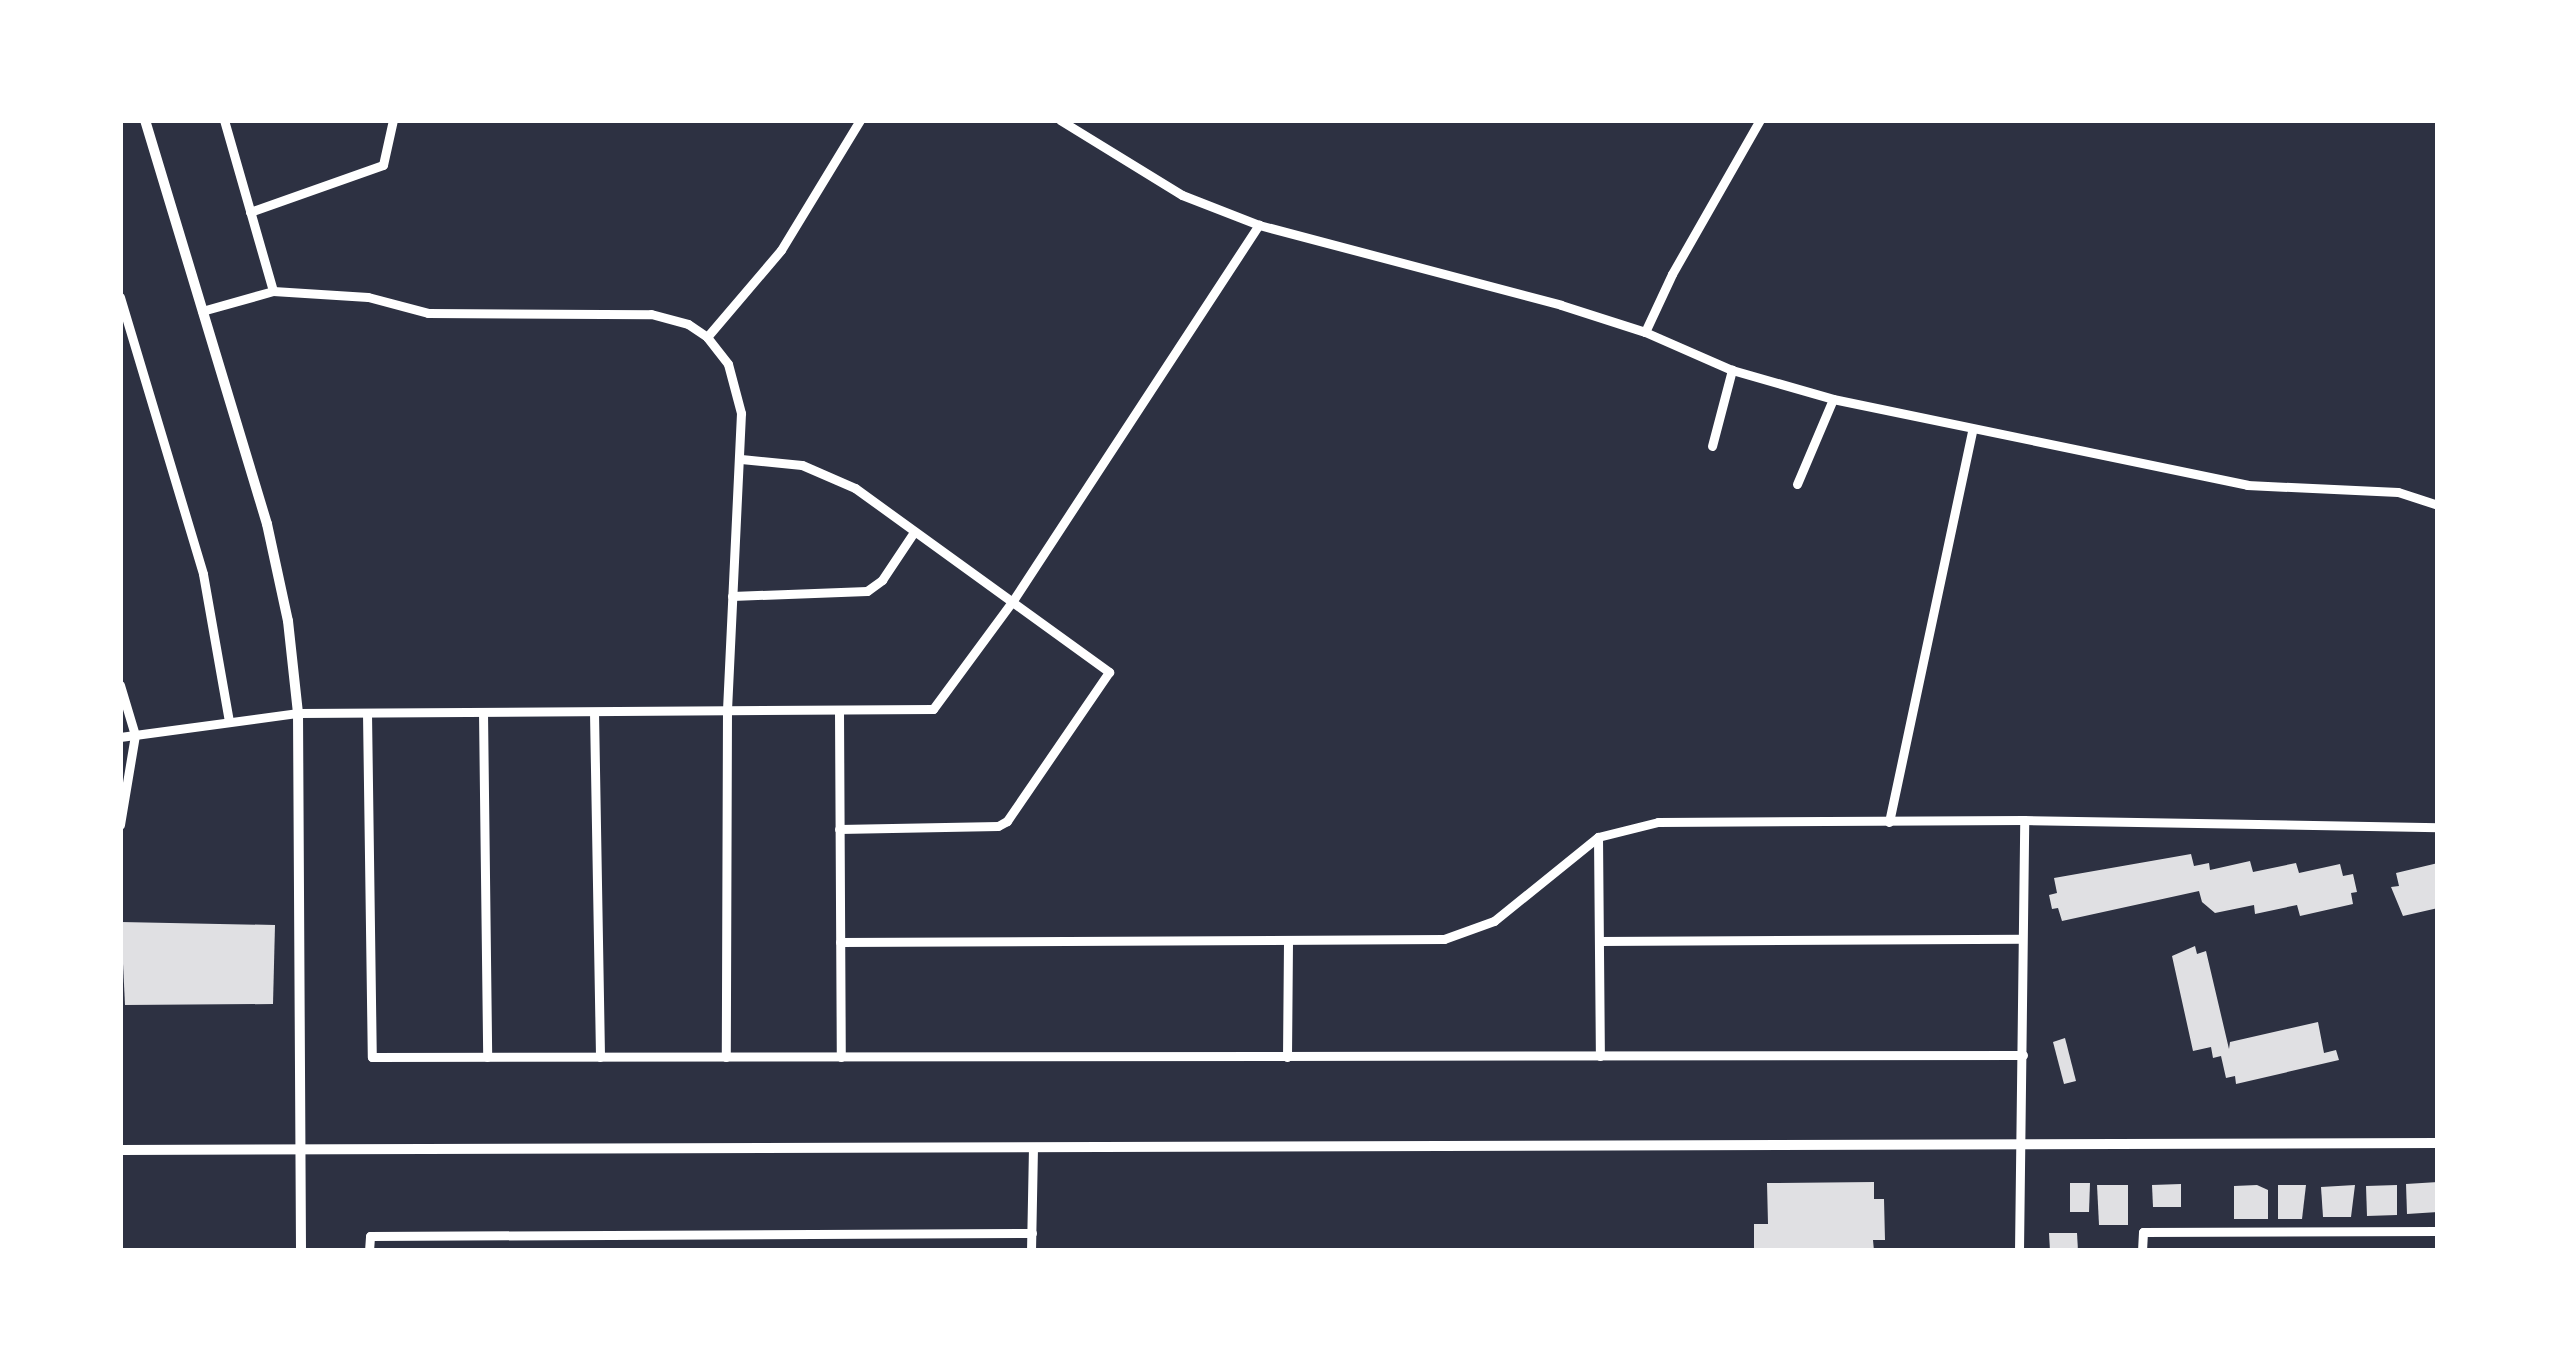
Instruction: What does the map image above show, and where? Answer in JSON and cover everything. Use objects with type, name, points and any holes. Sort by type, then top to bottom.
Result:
[{"type":"street","points":[[145,120],[267,524],[288,621],[298,713],[302,1251]]},
{"type":"street","points":[[224,120],[273,291]]},
{"type":"street","points":[[250,212],[383,165],[393,120]]},
{"type":"street","points":[[707,337],[781,250],[860,120]]},
{"type":"street","points":[[1060,120],[1183,195],[1259,225],[1646,332],[1732,370],[1972,432],[2247,485],[2398,492],[2438,505]]},
{"type":"street","points":[[1646,332],[1672,274],[1760,120]]},
{"type":"street","points":[[120,737],[298,713],[933,709],[1012,602],[1259,225]]},
{"type":"street","points":[[202,311],[273,291],[368,297],[428,313],[651,314],[688,324],[707,337],[737,386],[741,459],[727,710],[726,1057]]},
{"type":"street","points":[[120,297],[125,335],[203,574],[229,722]]},
{"type":"street","points":[[1712,446],[1732,370]]},
{"type":"street","points":[[1797,484],[1833,398]]},
{"type":"street","points":[[1889,822],[1972,432]]},
{"type":"street","points":[[741,459],[828,473],[1109,672],[1016,814],[998,826],[839,829]]},
{"type":"street","points":[[732,596],[867,590],[882,580],[914,532]]},
{"type":"street","points":[[120,685],[135,735],[120,825]]},
{"type":"street","points":[[839,711],[841,1057]]},
{"type":"street","points":[[483,712],[487,1057]]},
{"type":"street","points":[[594,712],[600,1057]]},
{"type":"street","points":[[367,713],[372,1057],[2023,1054]]},
{"type":"street","points":[[2019,1251],[2024,820]]},
{"type":"street","points":[[840,942],[1288,943],[1412,941],[1467,933],[1514,907],[1558,864],[1598,837],[1658,822],[2024,820],[2438,827]]},
{"type":"street","points":[[1598,837],[1600,1056]]},
{"type":"street","points":[[1599,940],[2022,939]]},
{"type":"street","points":[[1287,1057],[1288,943]]},
{"type":"street","points":[[120,1150],[2438,1143]]},
{"type":"street","points":[[1031,1251],[1033,1147]]},
{"type":"street","points":[[2142,1251],[2143,1232],[2438,1231]]},
{"type":"street","points":[[926,1233],[926,1251]]},
{"type":"street","points":[[370,1251],[370,1236],[1032,1233]]},
{"type":"street","points":[[706,1234],[706,1251]]},
{"type":"street","points":[[814,1234],[814,1251]]},
{"type":"street","points":[[594,1235],[594,1251]]},
{"type":"street","points":[[482,1236],[482,1251]]},
{"type":"building","points":[[2191,854],[2194,866],[2209,863],[2210,870],[2250,861],[2253,872],[2296,863],[2299,873],[2340,864],[2343,876],[2353,874],[2357,892],[2351,893],[2353,904],[2300,916],[2297,905],[2255,914],[2254,905],[2215,913],[2202,902],[2199,891],[2062,921],[2058,908],[2052,909],[2049,895],[2057,893],[2054,878]]},
{"type":"building","points":[[2438,863],[2438,908],[2403,916],[2391,887],[2399,886],[2396,873]]},
{"type":"building","points":[[121,922],[275,925],[273,1004],[125,1005]]},
{"type":"building","points":[[2195,946],[2197,954],[2206,951],[2229,1049],[2230,1042],[2318,1022],[2324,1053],[2336,1050],[2339,1060],[2236,1084],[2235,1076],[2226,1078],[2221,1056],[2213,1058],[2211,1047],[2193,1051],[2172,956]]},
{"type":"building","points":[[2065,1038],[2076,1081],[2064,1084],[2053,1042]]},
{"type":"building","points":[[1874,1182],[1874,1199],[1884,1199],[1885,1240],[1873,1240],[1874,1251],[1754,1251],[1754,1224],[1768,1224],[1767,1183]]},
{"type":"building","points":[[2438,1182],[2438,1212],[2407,1214],[2406,1184]]},
{"type":"building","points":[[2070,1183],[2090,1183],[2089,1212],[2070,1212]]},
{"type":"building","points":[[2181,1184],[2181,1207],[2153,1207],[2152,1185]]},
{"type":"building","points":[[2097,1185],[2128,1185],[2128,1225],[2099,1225]]},
{"type":"building","points":[[2257,1185],[2268,1190],[2268,1219],[2234,1219],[2234,1186]]},
{"type":"building","points":[[2278,1185],[2306,1185],[2302,1219],[2278,1219]]},
{"type":"building","points":[[2355,1185],[2351,1217],[2323,1217],[2321,1187]]},
{"type":"building","points":[[2397,1185],[2397,1215],[2367,1216],[2366,1186]]},
{"type":"building","points":[[2049,1233],[2077,1233],[2078,1251],[2050,1251]]}]
